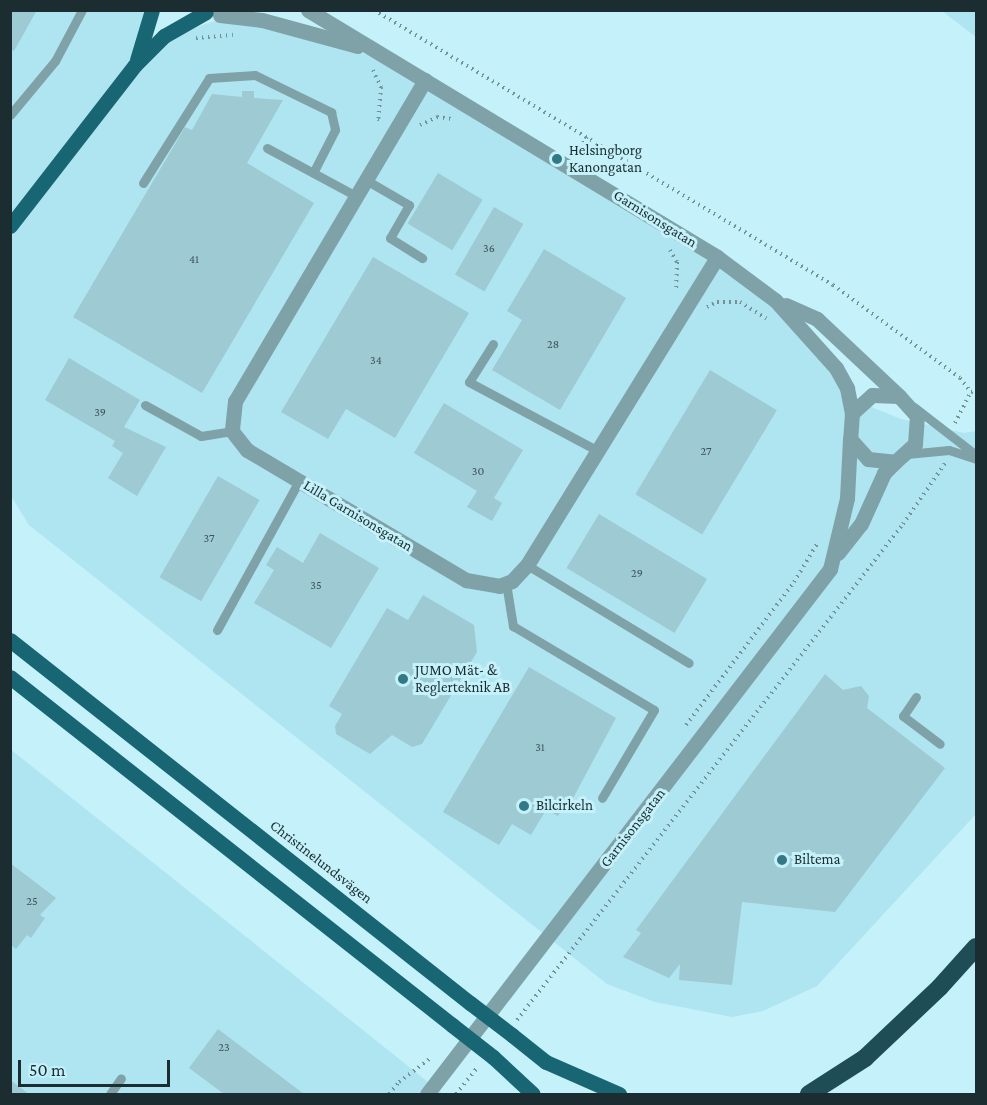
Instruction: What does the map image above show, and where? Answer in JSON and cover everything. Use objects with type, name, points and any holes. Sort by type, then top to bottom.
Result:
[{"type":"highway","points":[[809,1095],[873,1051],[976,947]]},
{"type":"main road","points":[[135,65],[152,10]]},
{"type":"main road","points":[[10,226],[135,65],[180,25],[209,13]]},
{"type":"main road","points":[[10,632],[63,680]]},
{"type":"main road","name":"Christinelundsvägen","points":[[10,640],[471,1003],[514,1029],[546,1062],[619,1095]]},
{"type":"main road","points":[[10,677],[452,1025],[533,1095]]},
{"type":"main road","points":[[10,687],[112,756]]},
{"type":"street","points":[[209,13],[247,10]]},
{"type":"street","name":"Garnisonsgatan","points":[[308,10],[717,257],[775,300],[836,368],[847,388],[852,413],[847,498],[835,558]]},
{"type":"street","name":"Garnisonsgatan","points":[[209,13],[296,28],[378,52]]},
{"type":"street","points":[[232,431],[235,401],[425,80]]},
{"type":"street","points":[[506,584],[527,565],[717,257]]},
{"type":"street","name":"Garnisonsgatan","points":[[426,1095],[787,628],[861,524],[881,480],[901,458],[919,430],[905,400],[817,319],[775,300]]},
{"type":"street","points":[[852,413],[872,395],[905,400]]},
{"type":"street","name":"Lilla Garnisonsgatan","points":[[232,431],[247,450],[466,580],[483,585],[506,584]]},
{"type":"street","points":[[850,439],[868,459],[901,458]]},
{"type":"lane","points":[[10,115],[55,61],[82,10]]},
{"type":"lane","points":[[143,183],[209,78],[255,75],[331,112],[335,130],[313,173]]},
{"type":"lane","points":[[267,148],[356,196]]},
{"type":"lane","points":[[366,180],[409,205],[390,238],[422,258]]},
{"type":"lane","points":[[492,344],[469,382],[598,451]]},
{"type":"lane","points":[[905,400],[953,433],[976,457]]},
{"type":"lane","points":[[145,405],[201,436],[232,431]]},
{"type":"lane","points":[[901,458],[948,450],[976,457]]},
{"type":"lane","points":[[216,630],[299,481]]},
{"type":"lane","points":[[527,565],[689,663]]},
{"type":"lane","points":[[506,584],[513,626],[654,710],[602,798]]},
{"type":"lane","points":[[916,697],[903,716],[940,744]]},
{"type":"lane","points":[[110,1095],[122,1078]]},
{"type":"path","points":[[374,10],[833,285],[974,391],[958,413],[953,433]]},
{"type":"path","points":[[180,25],[200,39],[244,34]]},
{"type":"path","points":[[369,66],[381,87],[378,119],[408,136],[437,117],[456,120]]},
{"type":"path","points":[[580,148],[587,137]]},
{"type":"path","points":[[664,243],[677,262],[678,285],[673,299],[686,309],[697,317],[717,302],[740,302],[772,323]]},
{"type":"path","points":[[514,1029],[903,524],[944,468],[948,450]]},
{"type":"path","points":[[678,735],[794,582],[819,540]]},
{"type":"path","points":[[389,1095],[399,1082],[439,1051]]},
{"type":"path","points":[[456,1095],[489,1058]]},
{"type":"shaded area","points":[[11,11],[147,11],[136,47],[218,20],[315,38],[374,57],[719,267],[802,327],[849,398],[901,419],[964,433],[976,431],[976,814],[817,986],[763,1011],[732,1017],[655,1002],[607,984],[29,525],[11,496]]},
{"type":"shaded area","points":[[942,11],[976,11],[976,37]]},
{"type":"shaded area","points":[[10,749],[151,861],[443,1094],[11,1094]]},
{"type":"building","points":[[10,10],[37,10],[14,51],[10,49]]},
{"type":"building","points":[[242,91],[254,91],[254,98],[283,100],[247,163],[314,203],[202,393],[73,317],[185,127],[192,130],[212,94],[242,97]]},
{"type":"building","points":[[438,173],[483,200],[452,250],[408,224]]},
{"type":"building","points":[[494,207],[523,224],[484,292],[455,275]]},
{"type":"building","points":[[544,249],[626,298],[560,410],[492,370],[522,320],[507,311]]},
{"type":"building","points":[[373,257],[469,313],[395,438],[346,409],[328,439],[281,412]]},
{"type":"building","points":[[69,358],[140,400],[124,427],[166,447],[137,496],[108,478],[123,453],[112,446],[115,441],[45,400]]},
{"type":"building","points":[[710,370],[777,410],[702,534],[635,494]]},
{"type":"building","points":[[444,403],[523,450],[494,498],[502,503],[492,521],[467,507],[477,491],[414,453]]},
{"type":"building","points":[[218,476],[260,500],[201,601],[160,577]]},
{"type":"building","points":[[599,514],[707,579],[675,633],[567,568]]},
{"type":"building","points":[[320,533],[379,568],[331,648],[254,603],[274,570],[266,565],[277,547],[303,563]]},
{"type":"building","name":"JUMO Mät- & Reglerteknik AB","points":[[423,595],[474,625],[477,652],[422,744],[412,747],[392,735],[370,754],[336,734],[335,726],[342,714],[329,706],[387,608],[408,620]]},
{"type":"building","points":[[529,667],[616,718],[571,802],[568,800],[558,816],[546,810],[531,835],[512,824],[499,845],[443,812]]},
{"type":"building","name":"Biltema","points":[[825,674],[843,690],[861,686],[869,696],[867,708],[945,768],[835,912],[742,902],[732,985],[679,980],[680,964],[669,978],[623,957],[641,933],[636,930]]},
{"type":"building","points":[[10,863],[56,898],[40,915],[45,918],[31,938],[27,935],[16,949],[10,944]]},
{"type":"building","points":[[218,1029],[304,1094],[224,1094],[189,1068]]},
{"type":"building","points":[[10,1080],[29,1094],[10,1094]]},
{"type":"place","name":"Helsingborg Kanongatan","points":[[557,159]]},
{"type":"place","name":"JUMO Mät- & Reglerteknik AB","points":[[403,679]]},
{"type":"place","name":"Bilcirkeln","points":[[524,806]]},
{"type":"place","name":"Biltema","points":[[782,860]]}]
